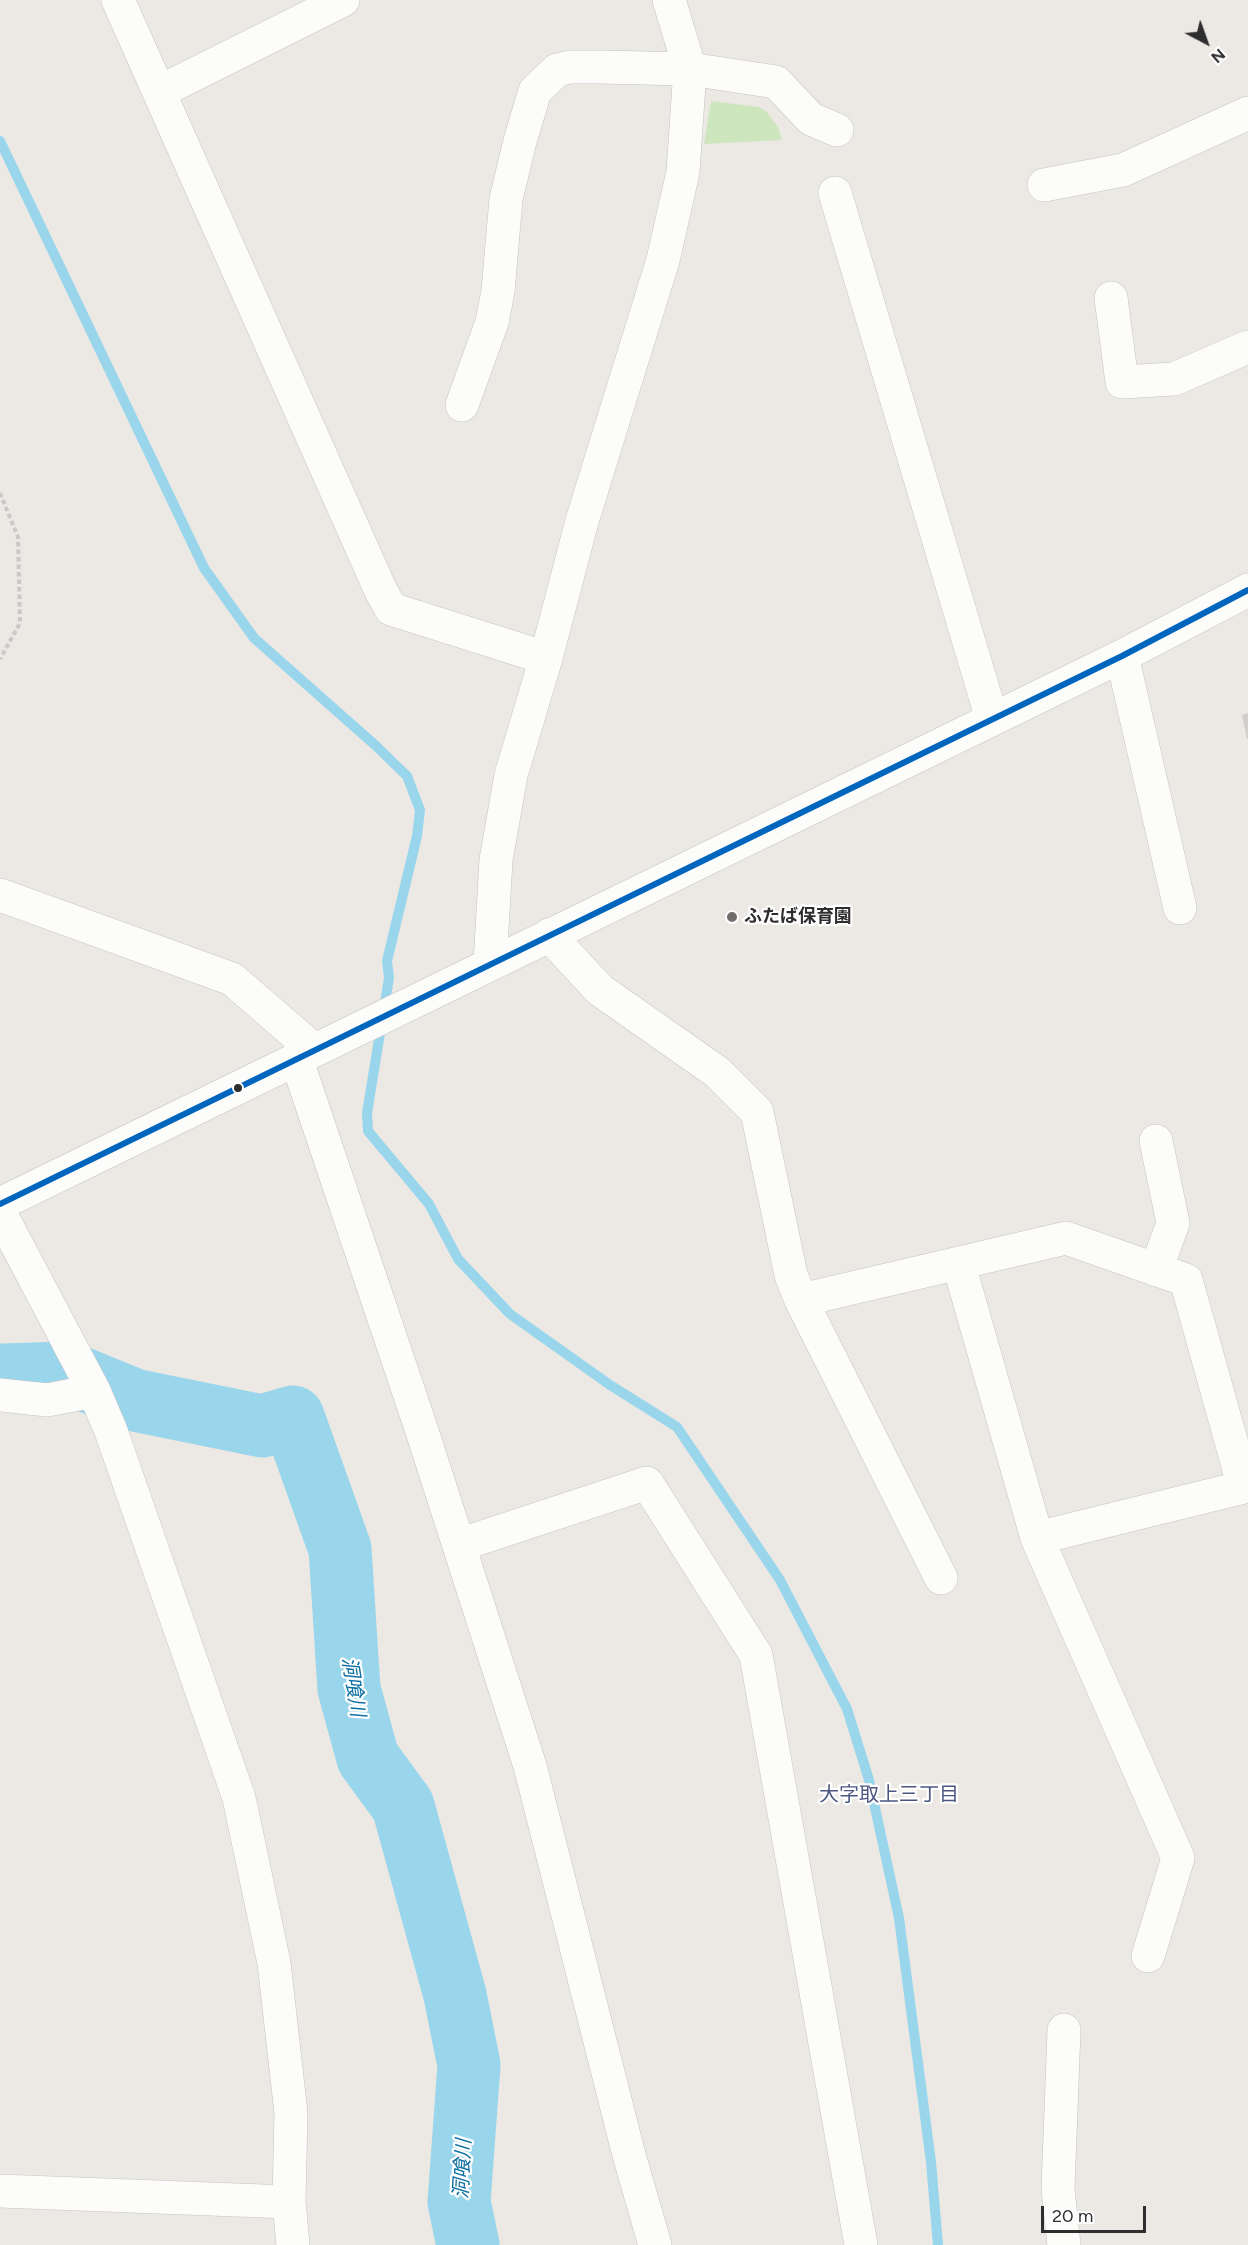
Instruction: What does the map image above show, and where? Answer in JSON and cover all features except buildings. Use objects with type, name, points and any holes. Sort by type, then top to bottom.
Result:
[{"type":"street","points":[[118,0],[391,609],[546,658]]},
{"type":"street","points":[[159,92],[343,0]]},
{"type":"street","points":[[490,964],[496,860],[511,775],[546,658],[582,521],[663,260],[683,171],[690,69],[669,0]]},
{"type":"street","points":[[462,405],[492,322],[498,291],[506,199],[535,91],[557,70],[570,67],[690,69],[776,82],[811,119],[837,130]]},
{"type":"street","points":[[1044,185],[1123,170],[1248,113]]},
{"type":"street","points":[[835,193],[992,719]]},
{"type":"street","points":[[1111,298],[1122,381],[1174,379],[1248,346]]},
{"type":"street","points":[[0,1204],[1122,656],[1248,590]]},
{"type":"street","points":[[1122,656],[1180,908]]},
{"type":"street","points":[[0,895],[232,979],[305,1054],[531,1766],[629,2155],[656,2245]]},
{"type":"street","points":[[549,935],[600,990],[717,1072],[757,1112],[791,1275],[801,1300],[941,1578]]},
{"type":"street","points":[[1156,1141],[1173,1223],[1156,1270]]},
{"type":"street","points":[[0,1213],[94,1391],[111,1431],[239,1798],[274,1964],[291,2113],[289,2202],[292,2245]]},
{"type":"street","points":[[801,1300],[959,1265],[1066,1238],[1186,1280],[1246,1486],[1037,1538]]},
{"type":"street","points":[[959,1265],[1037,1538],[1178,1858],[1148,1956]]},
{"type":"street","points":[[0,1395],[46,1400],[94,1391]]},
{"type":"street","points":[[459,1545],[647,1483],[756,1655],[861,2245]]},
{"type":"street","points":[[1064,2030],[1059,2189],[1064,2245]]},
{"type":"street","points":[[0,2191],[289,2202]]},
{"type":"path","points":[[0,493],[18,537],[20,622],[0,658]]},
{"type":"green space","points":[[711,101],[759,107],[767,112],[778,127],[782,140],[704,144]]},
{"type":"waterway","points":[[0,141],[204,568],[254,638],[407,776],[420,810],[417,836],[387,961],[389,978],[367,1113],[368,1131],[429,1204],[458,1259],[510,1314],[610,1385],[677,1427],[780,1580],[847,1709],[869,1780],[899,1918],[931,2162],[938,2245]]},
{"type":"waterway","name":"洞喰川","points":[[0,1375],[68,1373],[134,1400],[262,1426],[293,1417],[340,1549],[349,1689],[368,1758],[403,1806],[455,1995],[469,2065],[459,2202],[468,2245]]},
{"type":"transit line","points":[[0,1204],[1122,656],[1248,590]]},
{"type":"place","name":"ふたば保育園","points":[[732,917]]},
{"type":"district","name":"大字取上三丁目","points":[[889,1795]]}]
